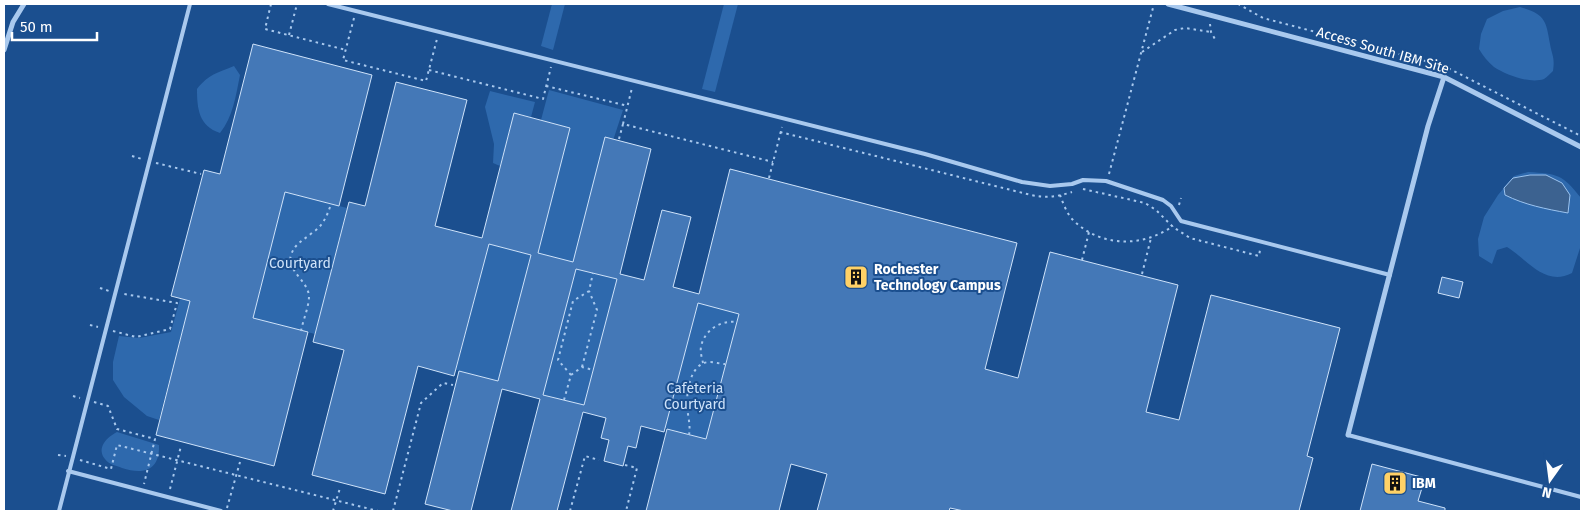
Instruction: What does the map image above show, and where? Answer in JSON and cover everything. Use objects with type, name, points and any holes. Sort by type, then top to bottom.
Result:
[{"type":"street","points":[[4,50],[13,22],[24,4]]},
{"type":"street","name":"Access South IBM Site","points":[[1168,4],[1184,6],[1444,77],[1581,147]]},
{"type":"street","points":[[1348,435],[1428,126],[1444,77]]},
{"type":"lane","points":[[58,511],[190,4]]},
{"type":"lane","points":[[328,4],[925,154],[1022,182],[1046,186],[1072,184],[1083,180],[1106,181],[1163,200],[1171,206],[1181,221],[1390,275]]},
{"type":"lane","points":[[1348,435],[1581,497]]},
{"type":"lane","points":[[68,472],[221,511]]},
{"type":"path","points":[[271,4],[265,29],[346,50]]},
{"type":"path","points":[[290,35],[298,4]]},
{"type":"path","points":[[1103,193],[1154,4]]},
{"type":"path","points":[[1238,4],[1257,15]]},
{"type":"path","points":[[356,11],[343,60],[426,81],[438,31]]},
{"type":"path","points":[[1142,52],[1175,30],[1185,28],[1211,32],[1216,41]]},
{"type":"path","points":[[429,70],[543,99],[552,60]]},
{"type":"path","points":[[619,139],[634,81]]},
{"type":"path","points":[[546,86],[628,106]]},
{"type":"path","points":[[768,178],[784,119]]},
{"type":"path","points":[[623,124],[773,162]]},
{"type":"path","points":[[780,132],[1043,198],[1060,196],[1083,188],[1145,203],[1190,238],[1259,256],[1263,242]]},
{"type":"path","points":[[132,156],[201,174]]},
{"type":"path","points":[[1058,184],[1060,196],[1071,219],[1089,232],[1105,240],[1129,243],[1151,238],[1173,226],[1181,198]]},
{"type":"path","points":[[301,330],[309,297],[307,290],[292,267],[291,256],[299,242],[325,220],[331,204]]},
{"type":"path","points":[[1082,260],[1089,232]]},
{"type":"path","points":[[1142,274],[1151,238]]},
{"type":"path","points":[[564,400],[571,375],[582,367],[597,310],[589,291],[593,273]]},
{"type":"path","points":[[90,325],[136,337],[170,329],[177,302],[100,288]]},
{"type":"path","points":[[571,375],[558,360],[573,301],[589,291]]},
{"type":"path","points":[[703,363],[701,347],[710,330],[722,323],[736,322]]},
{"type":"path","points":[[689,435],[690,425],[687,404],[693,373],[703,363],[709,361],[725,364]]},
{"type":"path","points":[[582,367],[594,370]]},
{"type":"path","points":[[393,511],[421,402],[443,382],[453,385]]},
{"type":"path","points":[[73,396],[108,406],[117,430],[155,439],[142,491]]},
{"type":"path","points":[[58,455],[111,469],[117,445],[378,511]]},
{"type":"path","points":[[168,498],[181,446]]},
{"type":"path","points":[[570,511],[584,456],[599,460]]},
{"type":"path","points":[[226,511],[240,462]]},
{"type":"path","points":[[625,465],[636,468],[626,511]]},
{"type":"path","points":[[333,511],[340,488]]},
{"type":"green space","points":[[552,4],[565,4],[553,50],[541,46]]},
{"type":"green space","points":[[724,4],[738,4],[715,92],[702,89]]},
{"type":"green space","points":[[1520,7],[1535,12],[1543,19],[1549,36],[1554,63],[1553,71],[1544,79],[1525,80],[1505,73],[1492,65],[1479,49],[1481,34],[1487,19],[1503,11]]},
{"type":"green space","points":[[234,66],[240,75],[237,90],[231,113],[220,133],[213,130],[203,121],[199,110],[197,89],[209,77]]},
{"type":"green space","points":[[549,90],[623,110],[573,263],[538,253],[570,128],[541,120]]},
{"type":"green space","points":[[490,91],[535,102],[531,117],[514,113],[500,166],[493,163],[494,144],[485,107]]},
{"type":"green space","points":[[1528,172],[1559,177],[1569,184],[1581,198],[1581,245],[1572,273],[1553,277],[1545,274],[1507,247],[1497,250],[1492,264],[1479,256],[1478,239],[1484,217],[1498,195],[1514,176]]},
{"type":"green space","name":"Courtyard","points":[[285,192],[347,208],[315,334],[253,318]]},
{"type":"green space","points":[[489,244],[531,255],[498,381],[456,370]]},
{"type":"green space","points":[[576,269],[617,279],[584,405],[543,395]]},
{"type":"green space","points":[[180,299],[190,301],[159,420],[147,416],[124,397],[113,380],[113,362],[119,336],[139,338],[171,332]]},
{"type":"green space","name":"Cafeteria Courtyard","points":[[698,303],[739,314],[706,439],[665,428]]},
{"type":"green space","points":[[117,432],[159,445],[157,461],[153,466],[143,471],[137,471],[122,468],[107,461],[103,455],[102,447],[106,440]]},
{"type":"shaded area","points":[[1546,175],[1562,183],[1570,195],[1568,213],[1528,204],[1505,195],[1504,188],[1513,178]]},
{"type":"building","points":[[253,44],[372,75],[339,206],[285,192],[253,318],[308,332],[274,466],[156,435],[190,301],[171,296],[204,170],[220,174]]},
{"type":"building","name":"Rochester Technology Campus","points":[[396,82],[467,100],[435,226],[482,238],[514,113],[570,128],[538,253],[573,262],[605,137],[651,149],[620,274],[644,280],[662,210],[691,217],[673,287],[699,294],[730,169],[1017,243],[985,369],[1018,378],[1050,252],[1178,285],[1146,412],[1179,420],[1211,295],[1340,328],[1307,456],[1313,458],[1299,511],[964,511],[950,508],[949,511],[817,511],[827,474],[791,464],[779,511],[646,511],[667,429],[706,439],[739,314],[698,303],[664,432],[641,426],[636,448],[628,446],[623,466],[604,461],[609,440],[601,438],[606,418],[583,412],[557,511],[511,511],[540,399],[502,389],[471,511],[453,511],[425,504],[459,371],[498,381],[531,255],[489,244],[454,376],[418,366],[385,494],[312,475],[344,350],[313,342],[349,202],[365,206]],"holes":[[[576,269],[617,279],[584,405],[543,395]]]},
{"type":"building","points":[[1442,277],[1463,282],[1459,298],[1438,293]]},
{"type":"building","name":"IBM","points":[[1372,464],[1425,478],[1418,501],[1445,508],[1445,511],[1360,511]]},
{"type":"place","name":"Rochester Technology Campus","points":[[856,277]]},
{"type":"place","name":"IBM","points":[[1395,483]]}]
